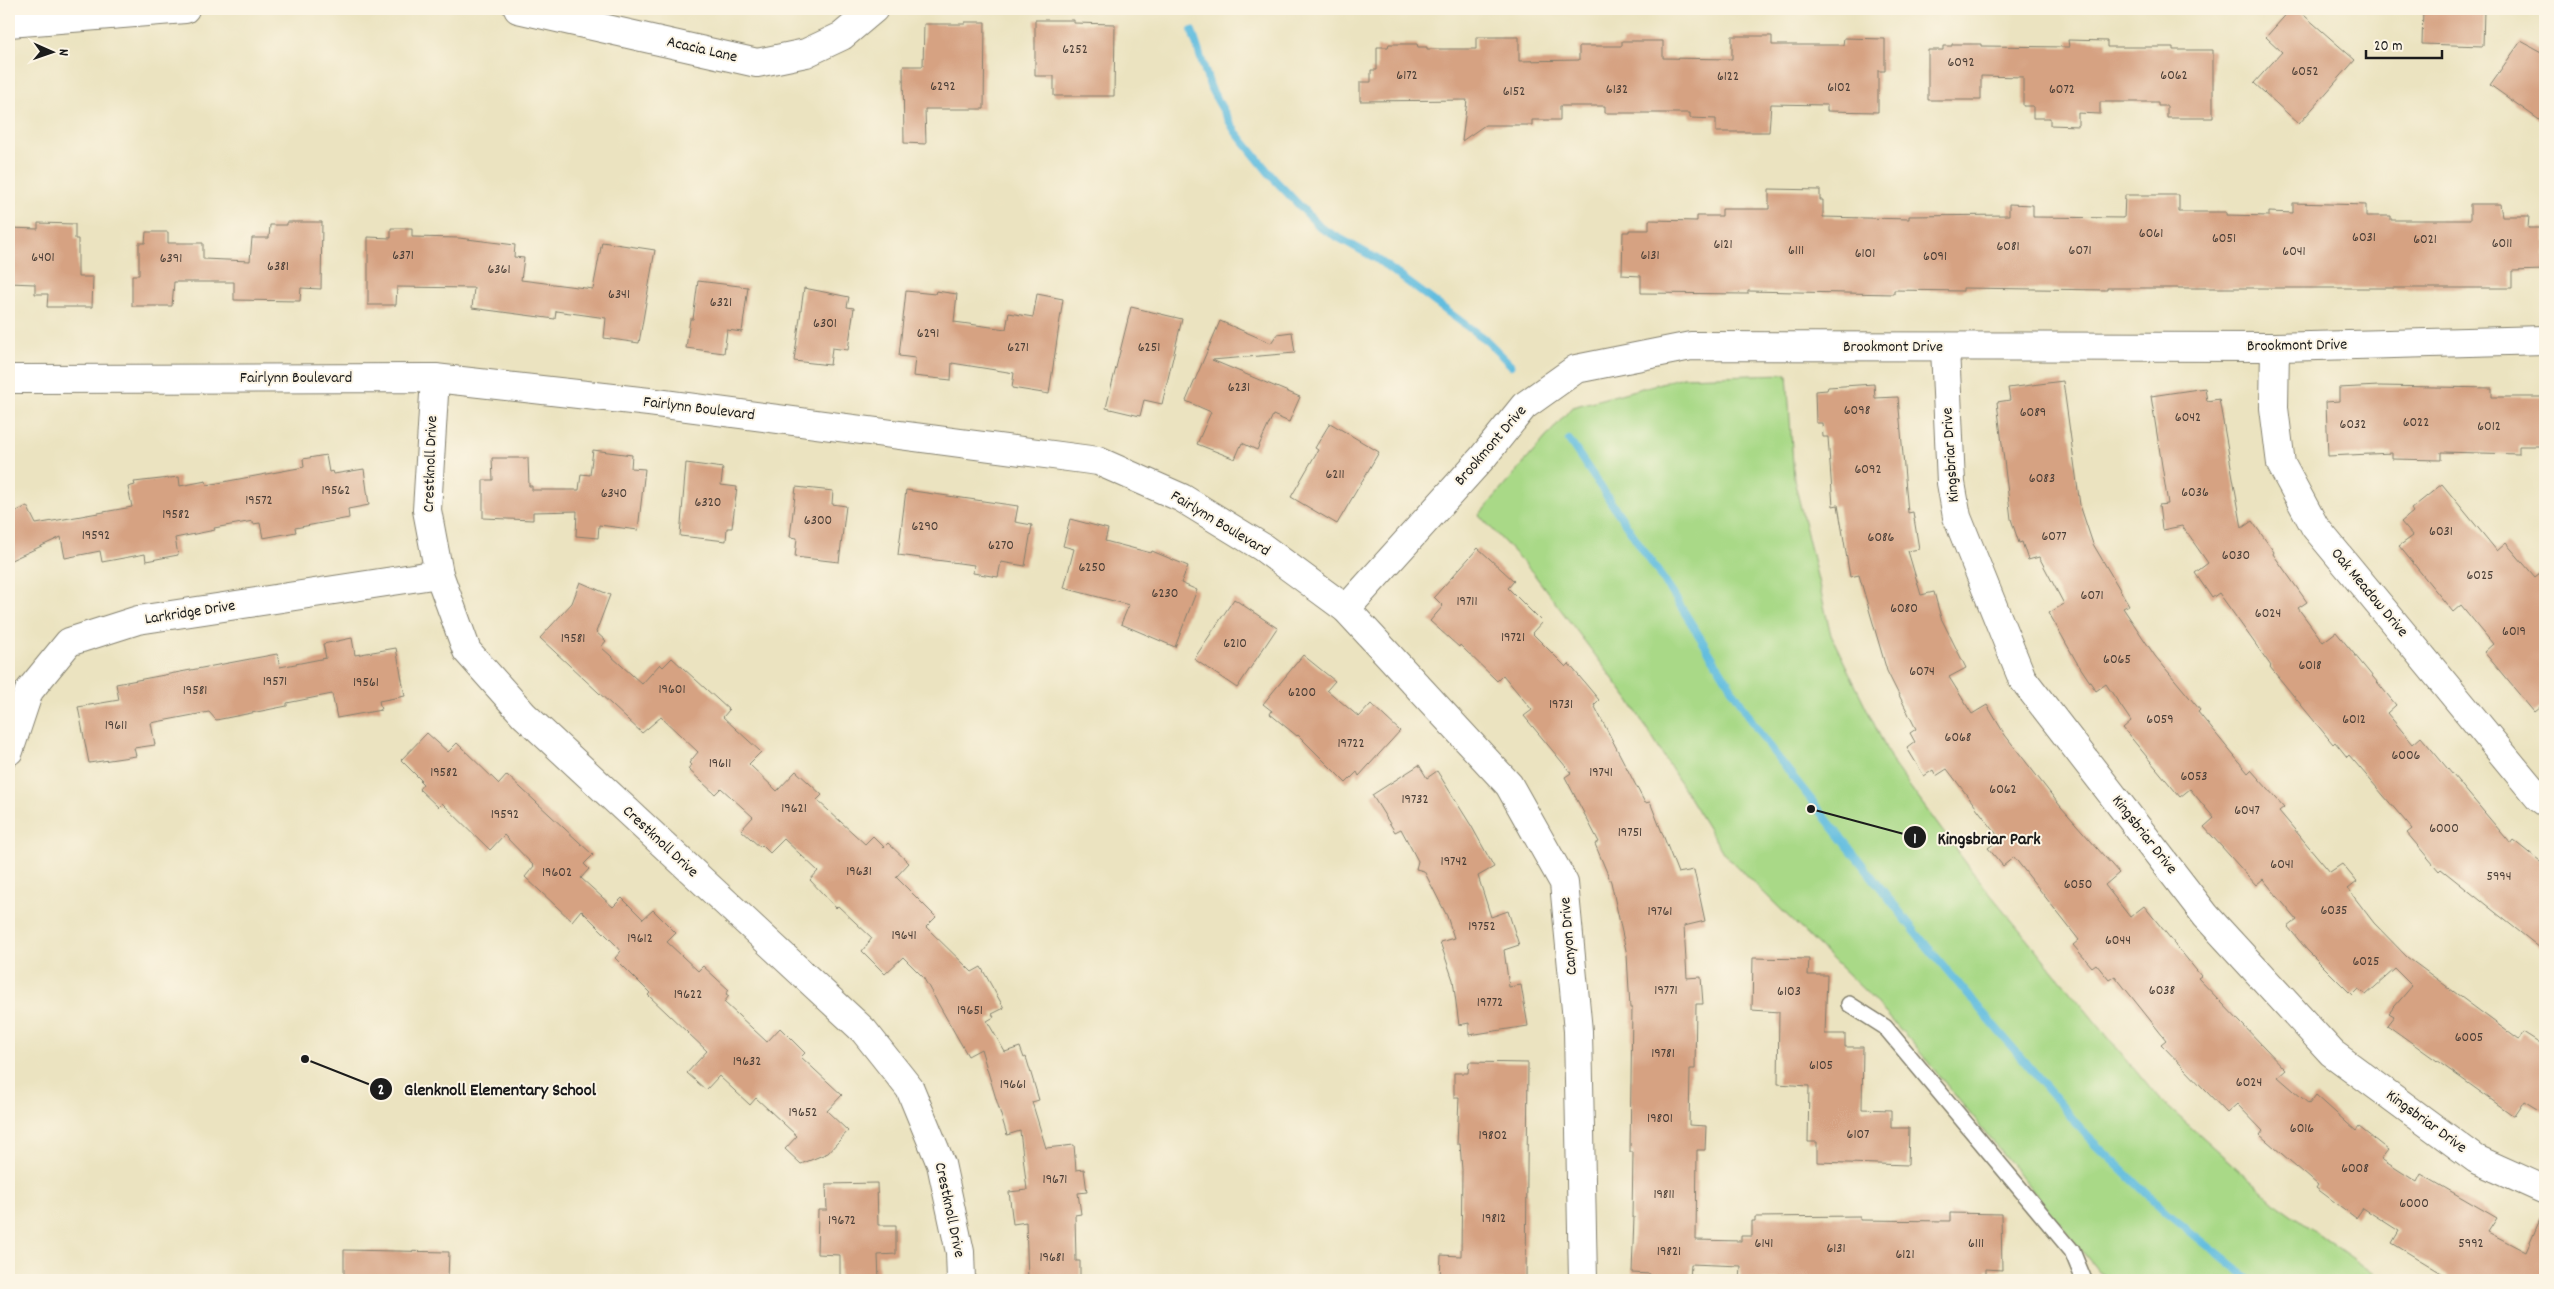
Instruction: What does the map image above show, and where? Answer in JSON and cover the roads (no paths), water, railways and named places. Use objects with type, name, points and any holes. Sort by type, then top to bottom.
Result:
[{"type":"street","points":[[9,23],[185,9]]},
{"type":"street","name":"Acacia Lane","points":[[518,9],[757,63],[806,53],[842,36],[874,9]]},
{"type":"street","name":"Brookmont Drive","points":[[1346,609],[1483,457],[1524,406],[1576,369],[1691,346],[1945,348],[2275,347],[2545,340]]},
{"type":"street","name":"Oak Meadow Drive","points":[[2275,347],[2274,408],[2281,464],[2315,527],[2538,797],[2545,802]]},
{"type":"street","name":"Kingsbriar Drive","points":[[1945,348],[1951,483],[1957,517],[2022,678],[2206,916],[2332,1053],[2476,1159],[2545,1190]]},
{"type":"street","name":"Fairlynn Boulevard","points":[[9,380],[435,378],[650,402],[1098,462],[1182,498],[1262,547],[1346,609]]},
{"type":"street","name":"Crestknoll Drive","points":[[435,378],[427,510],[439,574],[468,651],[524,715],[864,1031],[910,1089],[941,1164],[960,1252],[961,1280]]},
{"type":"street","name":"Larkridge Drive","points":[[9,751],[29,691],[69,642],[138,620],[439,574]]},
{"type":"street","name":"Canyon Drive","points":[[1346,609],[1509,784],[1564,883],[1578,1031],[1583,1280]]},
{"type":"lane","points":[[1849,1004],[1885,1027],[2072,1251],[2084,1280]]},
{"type":"waterway","points":[[1192,31],[1211,89],[1235,131],[1274,179],[1321,228],[1377,259],[1487,341],[1511,365]]},
{"type":"waterway","points":[[1569,440],[1673,594],[1764,740],[1925,944],[2088,1137],[2167,1213],[2250,1280]]},
{"type":"place","name":"Kingsbriar Park","points":[[1811,809]]},
{"type":"place","name":"Glenknoll Elementary School","points":[[305,1059]]}]
